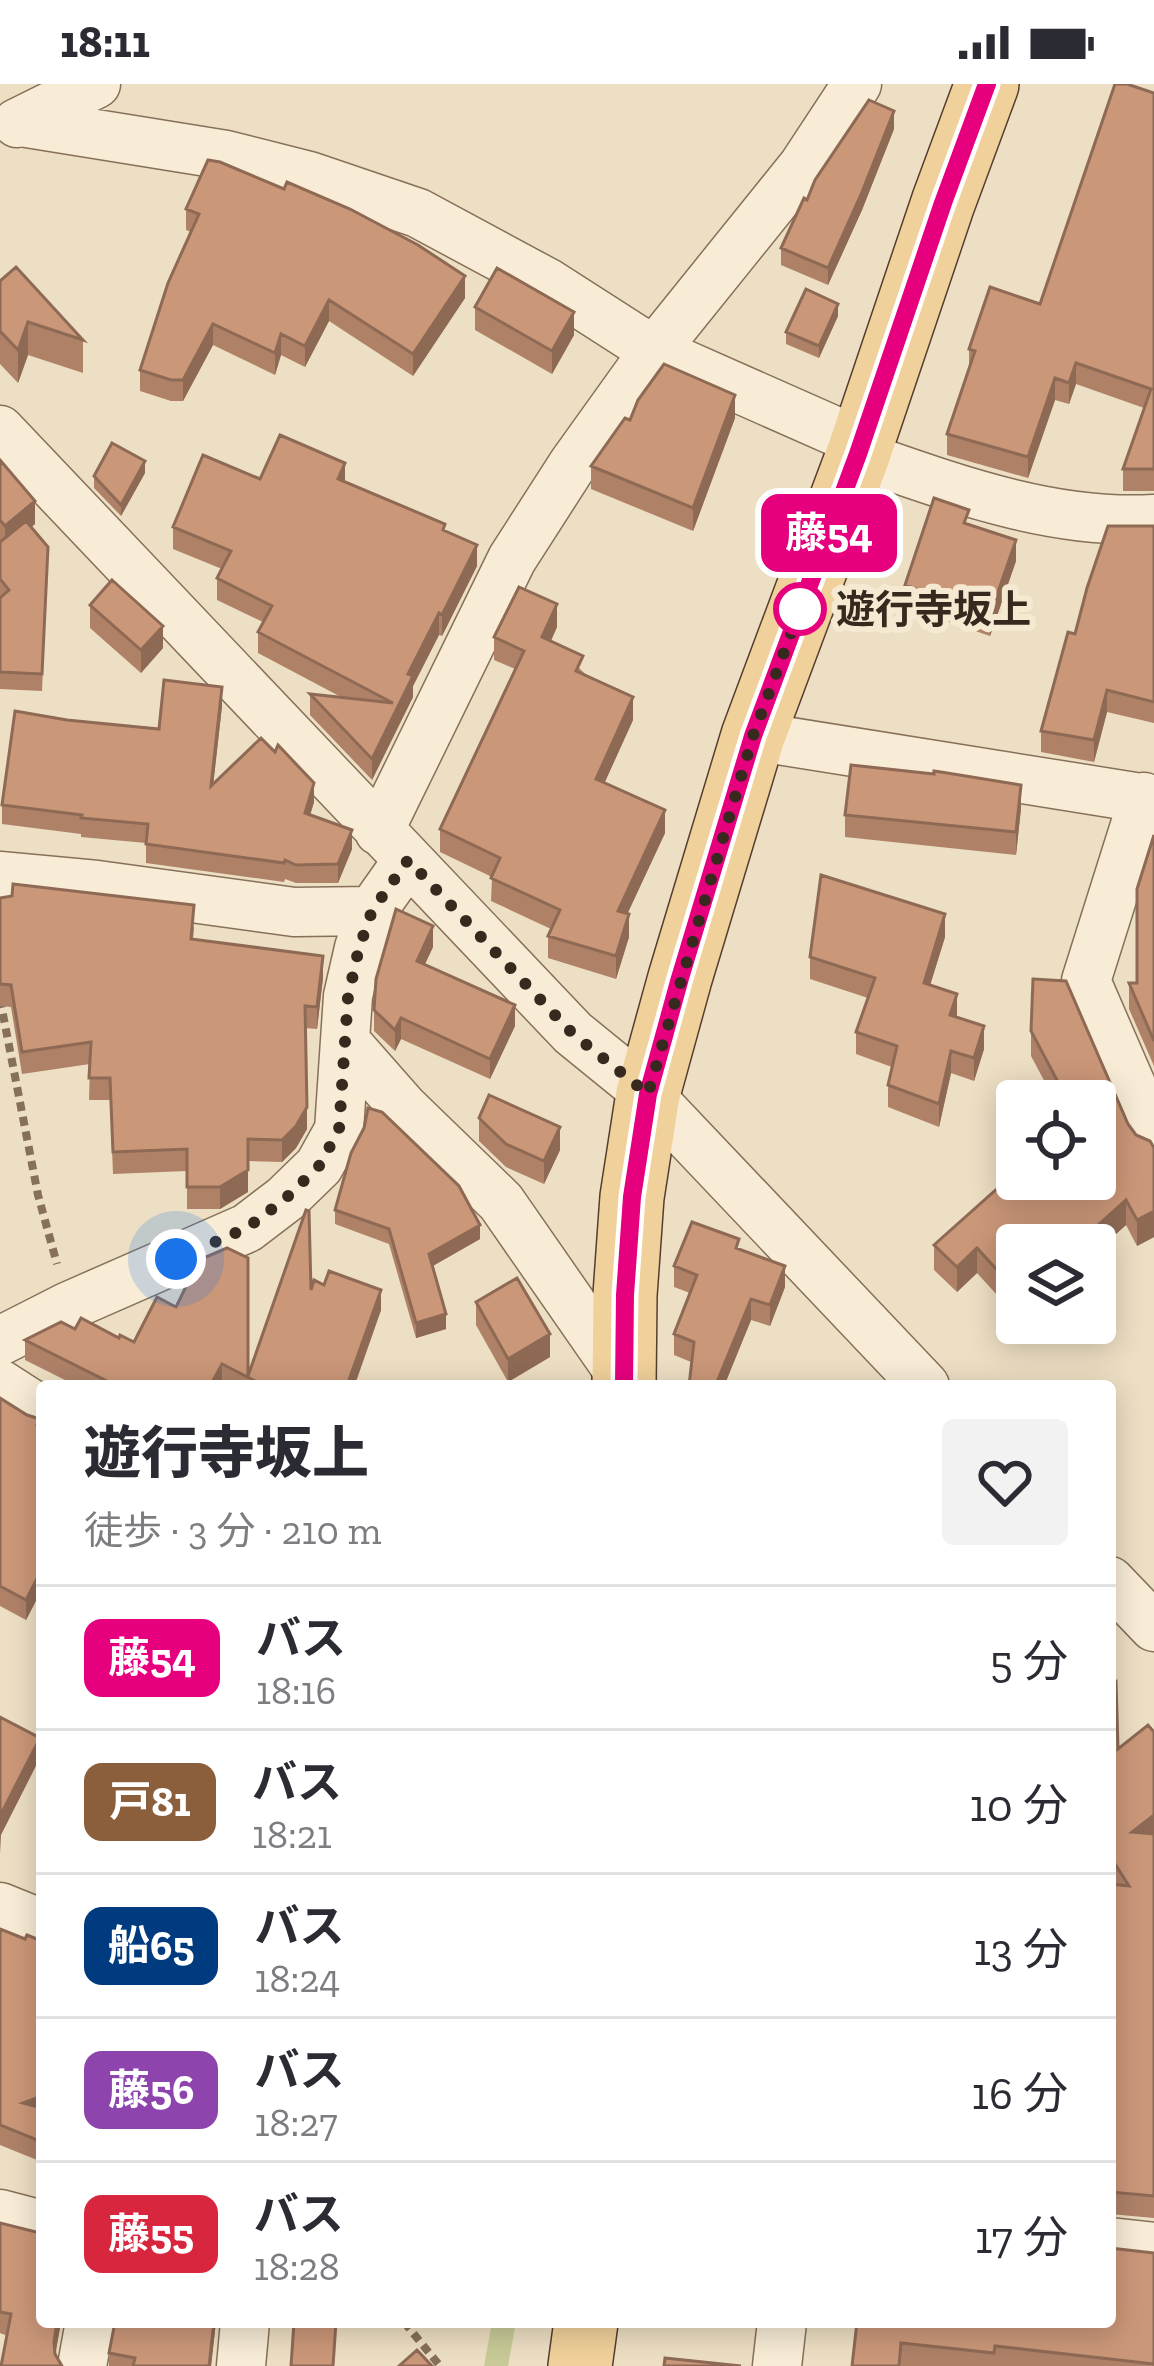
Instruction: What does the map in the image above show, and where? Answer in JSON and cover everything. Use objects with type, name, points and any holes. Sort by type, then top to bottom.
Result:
[{"type":"main road","points":[[624,1380],[632,1197],[648,1094],[753,736],[860,449],[987,84]]},
{"type":"main road","points":[[580,2366],[585,2328]]},
{"type":"street","points":[[11,124],[96,84]]},
{"type":"street","points":[[0,1341],[247,1228],[319,1166],[339,1130],[348,997],[359,948],[393,846],[512,559],[654,351],[803,166],[857,84]]},
{"type":"street","points":[[11,124],[226,155],[309,176],[418,213],[548,283],[654,351],[860,449],[969,494],[1069,514],[1154,519]]},
{"type":"street","points":[[0,430],[573,1034],[648,1094],[919,1380]]},
{"type":"street","points":[[753,736],[1149,798],[1086,981],[1154,1138]]},
{"type":"street","points":[[0,876],[294,912],[372,911]]},
{"type":"street","points":[[345,1041],[404,1108],[501,1202],[623,1380]]},
{"type":"street","points":[[0,1384],[36,1407]]},
{"type":"street","points":[[0,1907],[36,1922]]},
{"type":"street","points":[[1116,2243],[1154,2247]]},
{"type":"street","points":[[82,2366],[89,2328]]},
{"type":"street","points":[[241,2366],[244,2328]]},
{"type":"street","points":[[777,2366],[781,2328]]},
{"type":"path","points":[[0,999],[38,1195],[69,1306]]},
{"type":"path","points":[[409,2328],[440,2366]]},
{"type":"green space","points":[[491,2328],[515,2328],[508,2366],[484,2366]]},
{"type":"building","points":[[1115,84],[1154,93],[1154,469],[1123,469],[1151,389],[1076,363],[1069,383],[1055,378],[1028,457],[947,434],[990,287],[1040,304]]},
{"type":"building","points":[[869,100],[894,111],[828,268],[781,248],[804,198],[807,200],[815,180]]},
{"type":"building","points":[[208,160],[284,189],[287,182],[350,209],[465,276],[413,354],[329,300],[305,346],[281,334],[275,353],[213,324],[183,380],[140,370],[168,283],[199,214],[186,209]]},
{"type":"building","points":[[16,267],[83,340],[28,322],[18,350],[0,331],[0,281]]},
{"type":"building","points":[[497,268],[574,312],[552,351],[475,307]]},
{"type":"building","points":[[806,289],[838,304],[819,346],[786,332]]},
{"type":"building","points":[[664,364],[735,395],[693,508],[591,466],[625,418],[630,420]]},
{"type":"building","points":[[280,435],[345,463],[338,479],[445,524],[443,530],[477,545],[408,674],[413,676],[372,759],[310,694],[393,703],[258,632],[272,606],[217,578],[231,551],[173,527],[203,455],[260,479]]},
{"type":"building","points":[[112,443],[145,461],[121,505],[94,476]]},
{"type":"building","points":[[0,460],[35,501],[5,526],[0,520]]},
{"type":"building","points":[[934,498],[969,510],[964,523],[1016,540],[990,615],[905,585]]},
{"type":"building","points":[[26,521],[48,547],[42,674],[0,672],[0,598],[9,590],[0,579],[0,542]]},
{"type":"building","points":[[1108,526],[1154,526],[1154,702],[1107,690],[1094,740],[1041,731],[1068,632],[1075,634]]},
{"type":"building","points":[[112,580],[163,626],[141,650],[90,605]]},
{"type":"building","points":[[519,587],[557,604],[542,637],[583,656],[576,671],[633,697],[596,779],[665,810],[618,911],[629,914],[616,956],[548,936],[560,910],[491,878],[500,858],[440,829],[524,651],[494,637]]},
{"type":"building","points":[[164,680],[222,687],[211,786],[261,738],[275,752],[278,745],[314,783],[305,813],[352,830],[338,864],[296,865],[146,844],[148,824],[2,805],[15,711],[159,729]]},
{"type":"building","points":[[851,765],[934,771],[1021,785],[1016,832],[845,815]]},
{"type":"building","points":[[1154,835],[1154,1041],[1129,983],[1137,983],[1137,889]]},
{"type":"building","points":[[821,875],[945,914],[924,983],[957,994],[950,1015],[984,1026],[974,1058],[951,1051],[939,1104],[888,1085],[897,1046],[856,1032],[875,978],[810,957]]},
{"type":"building","points":[[13,884],[194,905],[191,939],[323,956],[317,1007],[305,1006],[307,1107],[296,1126],[282,1140],[248,1139],[248,1170],[220,1187],[187,1187],[187,1149],[113,1152],[110,1078],[89,1078],[91,1042],[22,1052],[11,985],[0,984],[0,898],[12,896]]},
{"type":"building","points":[[396,909],[433,926],[417,961],[515,1005],[490,1059],[401,1018],[395,1030],[374,1010],[376,979]]},
{"type":"building","points":[[1033,979],[1066,981],[1109,1080],[1057,1080],[1031,1031]]},
{"type":"building","points":[[489,1095],[560,1127],[544,1161],[506,1144],[479,1118]]},
{"type":"building","points":[[1116,1096],[1136,1135],[1154,1148],[1154,1211],[1137,1220],[1126,1200],[1099,1224],[996,1224],[996,1269],[977,1248],[957,1267],[934,1245],[996,1190],[996,1200],[1116,1200]]},
{"type":"building","points":[[368,1108],[382,1112],[459,1186],[480,1225],[429,1254],[446,1314],[416,1323],[389,1229],[335,1210]]},
{"type":"building","points":[[309,1211],[311,1290],[314,1280],[324,1285],[329,1271],[381,1290],[349,1380],[253,1380],[222,1364],[213,1380],[105,1380],[25,1340],[61,1322],[75,1329],[81,1318],[134,1342],[157,1297],[176,1307],[199,1260],[227,1248],[248,1258],[248,1376]]},
{"type":"building","points":[[692,1222],[739,1239],[736,1248],[785,1266],[770,1305],[751,1299],[718,1380],[690,1380],[694,1342],[674,1334],[697,1275],[674,1266]]},
{"type":"building","points":[[517,1278],[550,1334],[508,1359],[476,1302]]},
{"type":"building","points":[[0,1398],[36,1418],[36,1581],[26,1600],[0,1586]]},
{"type":"building","points":[[1116,1681],[1118,1749],[1148,1725],[1154,1732],[1154,1815],[1132,1832],[1154,1834],[1154,2196],[1116,2193],[1116,1885],[1129,1886],[1116,1865]]},
{"type":"building","points":[[0,1717],[36,1736],[36,1746],[0,1816]]},
{"type":"building","points":[[0,1929],[36,1939],[36,2098],[23,2103],[36,2106],[36,2140],[0,2125]]},
{"type":"building","points":[[0,2223],[36,2232],[36,2328],[56,2328],[55,2354],[62,2366],[1,2366],[11,2314],[0,2312]]},
{"type":"building","points":[[1116,2249],[1154,2253],[1154,2364],[995,2346],[994,2353],[901,2343],[899,2366],[852,2366],[856,2328],[1116,2328]]},
{"type":"building","points":[[114,2328],[213,2328],[209,2366],[133,2366],[135,2358],[109,2353]]},
{"type":"building","points":[[294,2328],[336,2328],[333,2366],[291,2366]]},
{"type":"building","points":[[417,2350],[432,2366],[399,2366]]},
{"type":"building","points":[[665,2358],[741,2366],[664,2366]]},
{"type":"bus line","name":"藤54","points":[[624,1380],[632,1197],[648,1094],[680,978],[753,736],[987,84]]},
{"type":"place","name":"遊行寺坂上","points":[[800,609]]},
{"type":"route","points":[[176,1259],[247,1228],[319,1166],[339,1130],[348,997],[359,948],[372,911],[408,860],[573,1034],[648,1094],[753,736],[800,609]]}]
